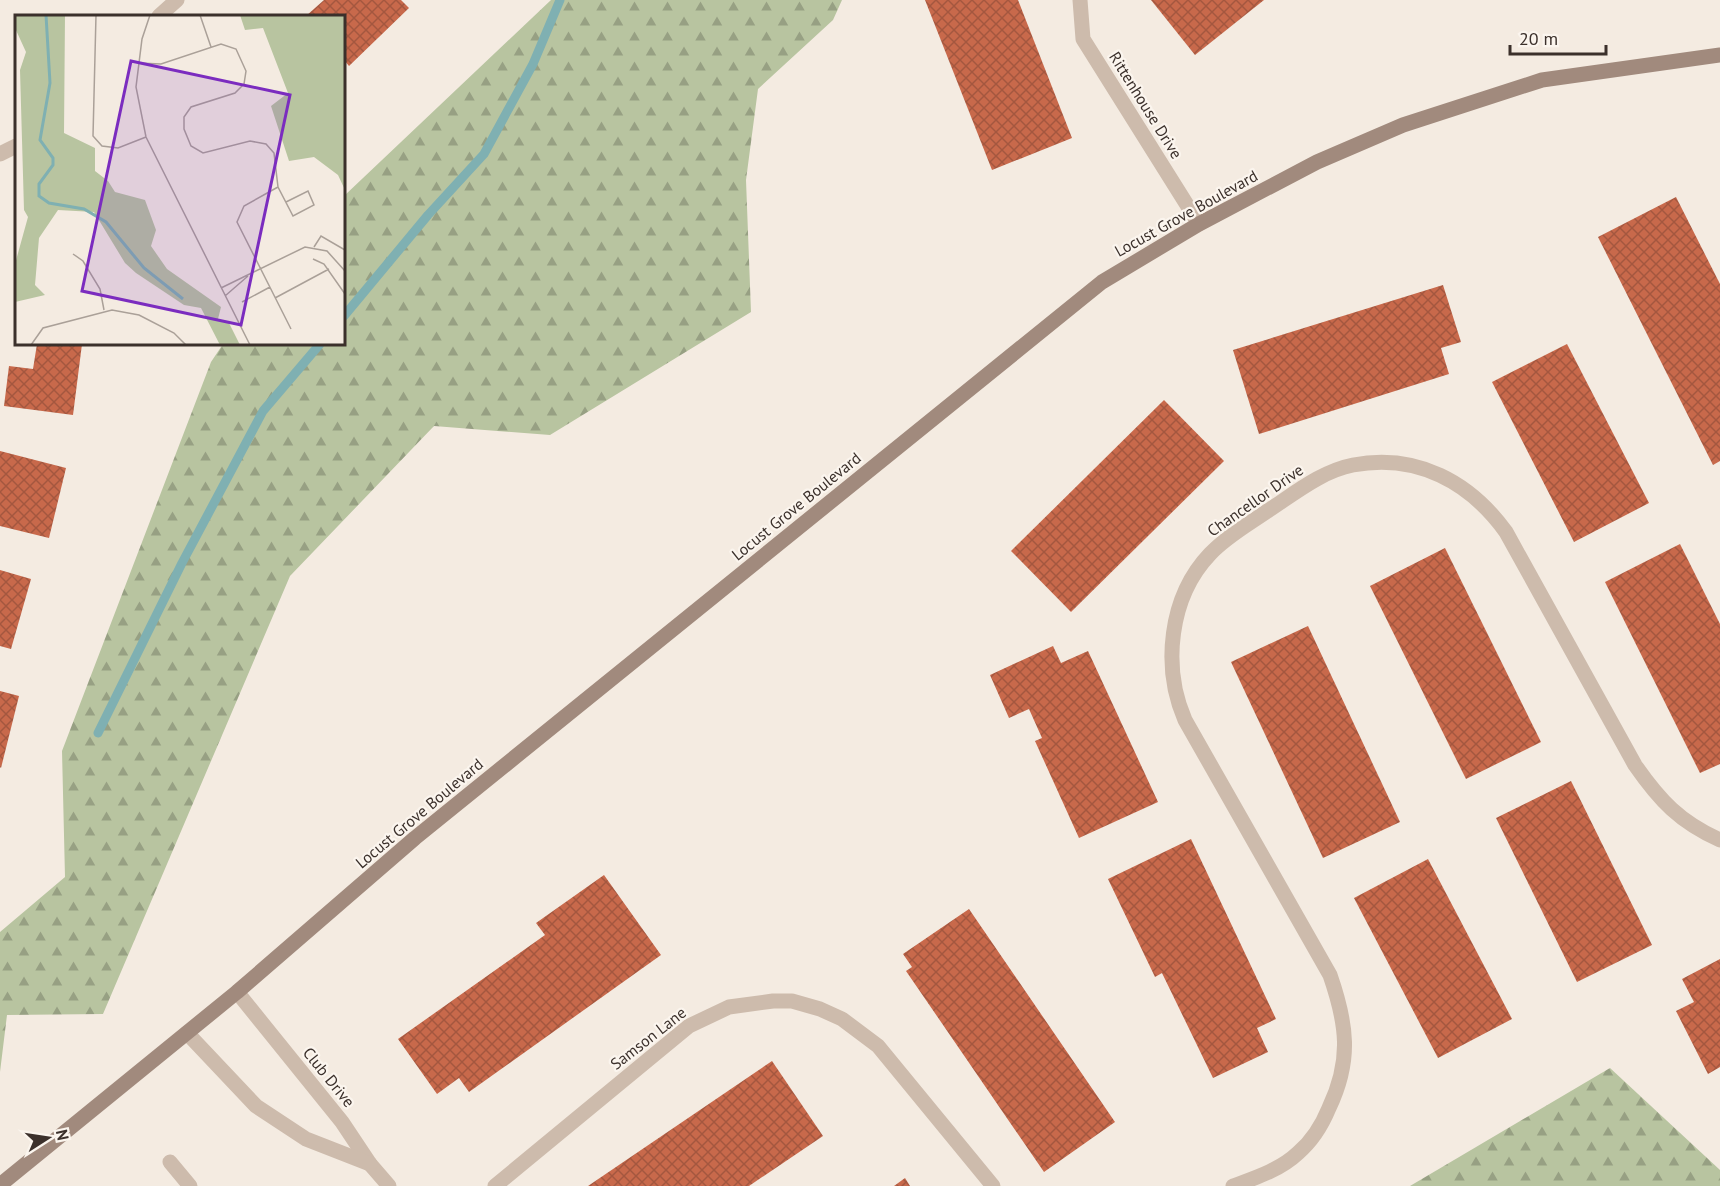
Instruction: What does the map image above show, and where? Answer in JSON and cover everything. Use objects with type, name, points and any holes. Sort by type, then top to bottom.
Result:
[{"type":"street","points":[[160,15],[177,0]]},
{"type":"street","name":"Rittenhouse Drive","points":[[1080,0],[1083,39],[1199,224]]},
{"type":"street","name":"Locust Grove Boulevard","points":[[0,1185],[237,992],[415,838],[1102,282],[1199,224],[1317,162],[1403,125],[1542,80],[1720,55]]},
{"type":"street","points":[[0,154],[15,146]]},
{"type":"street","name":"Chancellor Drive","points":[[1233,1186],[1282,1165],[1298,1154],[1315,1134],[1336,1092],[1345,1064],[1342,1008],[1330,975],[1185,720],[1174,687],[1171,658],[1173,631],[1183,596],[1203,562],[1235,533],[1313,481],[1353,465],[1399,462],[1442,474],[1464,487],[1483,503],[1506,532],[1635,765],[1652,790],[1674,814],[1720,840]]},
{"type":"street","name":"Club Drive","points":[[237,992],[342,1122],[370,1164],[389,1186]]},
{"type":"street","name":"Samson Lane","points":[[495,1186],[690,1026],[729,1007],[773,1001],[792,1001],[820,1009],[842,1019],[878,1046],[993,1186]]},
{"type":"street","points":[[187,1033],[256,1106],[306,1139],[370,1164]]},
{"type":"street","points":[[170,1162],[190,1186]]},
{"type":"green space","points":[[551,0],[842,0],[833,20],[758,89],[746,180],[751,312],[550,435],[434,426],[290,576],[103,1014],[7,1015],[0,1072],[0,932],[65,877],[62,751],[211,362],[222,345],[345,345],[345,195]]},
{"type":"green space","points":[[1610,1068],[1720,1170],[1720,1186],[1410,1186]]},
{"type":"building","points":[[324,0],[401,0],[409,8],[349,66],[345,61],[345,15],[307,15]]},
{"type":"building","points":[[925,0],[1018,0],[1072,138],[992,170]]},
{"type":"building","points":[[1151,0],[1264,0],[1195,55]]},
{"type":"building","points":[[1676,197],[1720,284],[1720,461],[1713,465],[1598,237]]},
{"type":"building","points":[[1443,285],[1461,342],[1441,348],[1449,374],[1259,434],[1233,350]]},
{"type":"building","points":[[1567,344],[1649,503],[1574,542],[1492,382]]},
{"type":"building","points":[[37,345],[82,345],[73,415],[4,406],[9,366],[33,369]]},
{"type":"building","points":[[1164,400],[1224,461],[1071,612],[1011,551]]},
{"type":"building","points":[[0,451],[66,468],[49,538],[0,526]]},
{"type":"building","points":[[1680,544],[1720,624],[1720,764],[1700,773],[1605,582]]},
{"type":"building","points":[[1445,548],[1541,742],[1466,779],[1370,586]]},
{"type":"building","points":[[0,570],[31,579],[11,649],[0,646]]},
{"type":"building","points":[[1308,626],[1400,822],[1323,858],[1231,662]]},
{"type":"building","points":[[1053,646],[1061,663],[1088,651],[1158,802],[1079,838],[1035,741],[1042,738],[1029,709],[1009,718],[990,675]]},
{"type":"building","points":[[0,691],[19,696],[1,768],[0,767]]},
{"type":"building","points":[[1571,781],[1652,945],[1577,982],[1496,818]]},
{"type":"building","points":[[1191,839],[1276,1019],[1257,1028],[1268,1052],[1213,1078],[1162,973],[1155,977],[1108,879]]},
{"type":"building","points":[[1428,859],[1512,1019],[1438,1058],[1354,898]]},
{"type":"building","points":[[604,875],[661,955],[469,1092],[459,1078],[437,1094],[398,1039],[545,935],[536,923]]},
{"type":"building","points":[[969,909],[1115,1122],[1044,1172],[906,971],[912,967],[903,954]]},
{"type":"building","points":[[1720,959],[1720,1067],[1708,1074],[1676,1011],[1694,1002],[1682,979]]},
{"type":"building","points":[[772,1061],[823,1136],[749,1186],[588,1186]]},
{"type":"building","points":[[905,1178],[910,1186],[894,1186]]},
{"type":"waterway","points":[[345,315],[428,215],[484,154],[533,64],[560,0]]},
{"type":"waterway","points":[[98,733],[182,563],[263,411],[319,345]]}]
